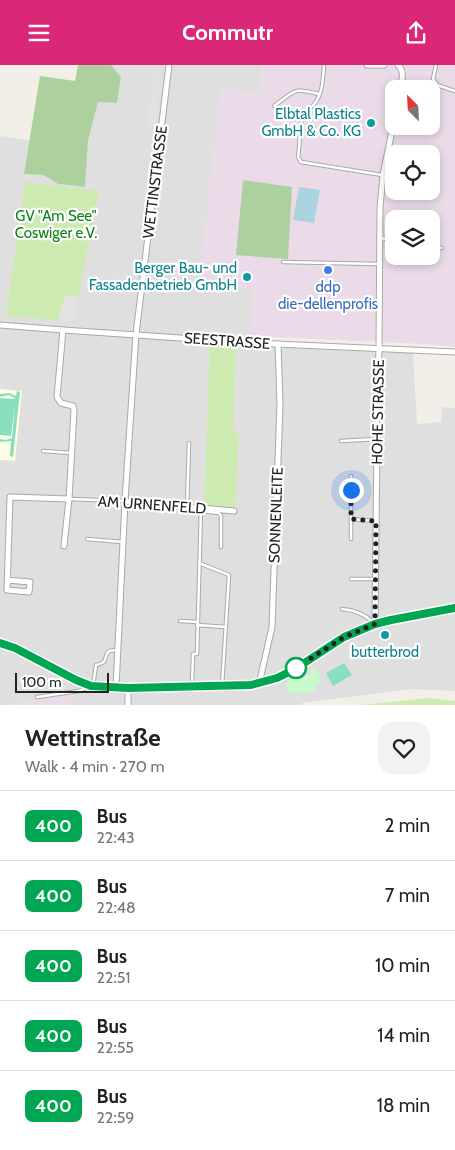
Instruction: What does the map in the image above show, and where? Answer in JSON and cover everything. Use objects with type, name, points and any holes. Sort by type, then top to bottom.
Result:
[{"type":"street","name":"WETTINSTRASSE","points":[[116,687],[125,501],[136,334],[169,65]]},
{"type":"street","points":[[367,65],[384,65]]},
{"type":"street","points":[[398,65],[401,68],[402,80]]},
{"type":"street","name":"HOHE STRASSE","points":[[375,624],[379,237],[383,175],[391,135]]},
{"type":"street","name":"SEESTRASSE","points":[[0,325],[278,344],[455,353]]},
{"type":"street","points":[[63,330],[57,397],[61,403],[73,406],[69,499],[64,546]]},
{"type":"street","name":"SONNENLEITE","points":[[259,684],[272,627],[280,404],[278,344]]},
{"type":"street","points":[[7,580],[30,582],[29,592],[7,590],[7,580],[10,497],[69,499]]},
{"type":"street","name":"AM URNENFELD","points":[[125,501],[201,510],[234,511]]},
{"type":"street","points":[[0,643],[15,648],[76,680],[92,686],[128,688],[259,684],[295,669],[344,637],[375,624],[455,608]]},
{"type":"street","points":[[128,688],[128,705]]},
{"type":"lane","points":[[324,65],[322,88],[316,102],[304,114],[298,157],[301,162],[383,175]]},
{"type":"lane","points":[[436,65],[433,79],[437,85],[455,91]]},
{"type":"lane","points":[[274,106],[293,91],[301,90],[319,95]]},
{"type":"lane","points":[[379,237],[385,238]]},
{"type":"lane","points":[[283,262],[379,264]]},
{"type":"lane","points":[[341,441],[377,439]]},
{"type":"lane","points":[[186,507],[189,443]]},
{"type":"lane","points":[[43,451],[71,453]]},
{"type":"lane","points":[[351,476],[351,539]]},
{"type":"lane","name":"AM URNENFELD","points":[[69,499],[125,501]]},
{"type":"lane","points":[[192,686],[193,654],[197,654],[198,563],[201,510],[219,513],[222,516],[221,547]]},
{"type":"lane","points":[[351,519],[376,521]]},
{"type":"lane","points":[[88,539],[123,542]]},
{"type":"lane","points":[[198,563],[229,575],[222,686]]},
{"type":"lane","points":[[351,579],[376,579]]},
{"type":"lane","points":[[342,609],[353,610],[363,614],[375,624]]},
{"type":"lane","points":[[180,621],[226,627]]},
{"type":"lane","points":[[37,697],[79,691],[92,686],[96,665],[106,661],[106,653],[109,651],[118,651]]},
{"type":"shaded area","points":[[111,65],[263,65],[258,94],[221,89],[253,289],[250,346],[377,352],[413,351],[417,424],[441,422],[442,407],[455,408],[455,691],[412,689],[302,703],[302,705],[72,705],[72,695],[0,705],[0,136],[29,140],[25,174],[43,175],[58,184],[84,187],[88,141],[98,102],[117,103],[121,77]]},
{"type":"shaded area","points":[[263,65],[455,65],[455,347],[250,336],[253,289],[199,285],[220,89],[258,94]]},
{"type":"shaded area","points":[[161,76],[155,128],[148,123],[153,85],[156,78]]},
{"type":"shaded area","points":[[65,296],[78,297],[74,321],[58,320]]},
{"type":"shaded area","points":[[0,389],[22,391],[15,461],[0,460]]},
{"type":"shaded area","points":[[72,695],[72,705],[10,705]]},
{"type":"green space","points":[[78,65],[111,65],[121,77],[117,103],[98,102],[88,141],[85,187],[58,184],[43,175],[24,174],[40,76],[75,81]]},
{"type":"green space","points":[[243,180],[292,187],[288,259],[236,255]]},
{"type":"green space","name":"GV \"Am See\" Coswiger e.V.","points":[[25,182],[99,191],[78,297],[65,296],[58,320],[6,316]]},
{"type":"green space","points":[[210,343],[236,345],[233,433],[239,434],[235,508],[204,506]]},
{"type":"green space","points":[[17,391],[20,392],[13,457],[10,456],[11,441],[0,442],[0,439],[12,438],[15,404],[11,436],[0,435],[0,398],[16,399],[9,395],[0,397],[0,394],[9,393],[16,396]]},
{"type":"green space","points":[[344,663],[352,675],[333,686],[326,673]]},
{"type":"green space","points":[[315,668],[321,680],[315,686],[315,692],[289,693],[286,683],[298,676],[310,675],[311,670]]},
{"type":"green space","points":[[429,698],[455,701],[455,705],[362,705]]},
{"type":"water","points":[[299,187],[320,190],[314,223],[293,220]]},
{"type":"bus line","name":"400","points":[[0,643],[15,648],[91,686],[128,688],[251,685],[277,678],[295,669],[344,637],[375,624],[455,608]]},
{"type":"place","name":"Elbtal Plastics GmbH & Co. KG","points":[[371,123]]},
{"type":"place","name":"ddp die-dellenprofis","points":[[328,270]]},
{"type":"place","name":"Berger Bau- und Fassadenbetrieb GmbH","points":[[247,277]]},
{"type":"place","name":"butterbrod","points":[[385,635]]},
{"type":"route","points":[[296,668],[344,637],[375,624],[376,521],[351,519],[351,490]]}]
